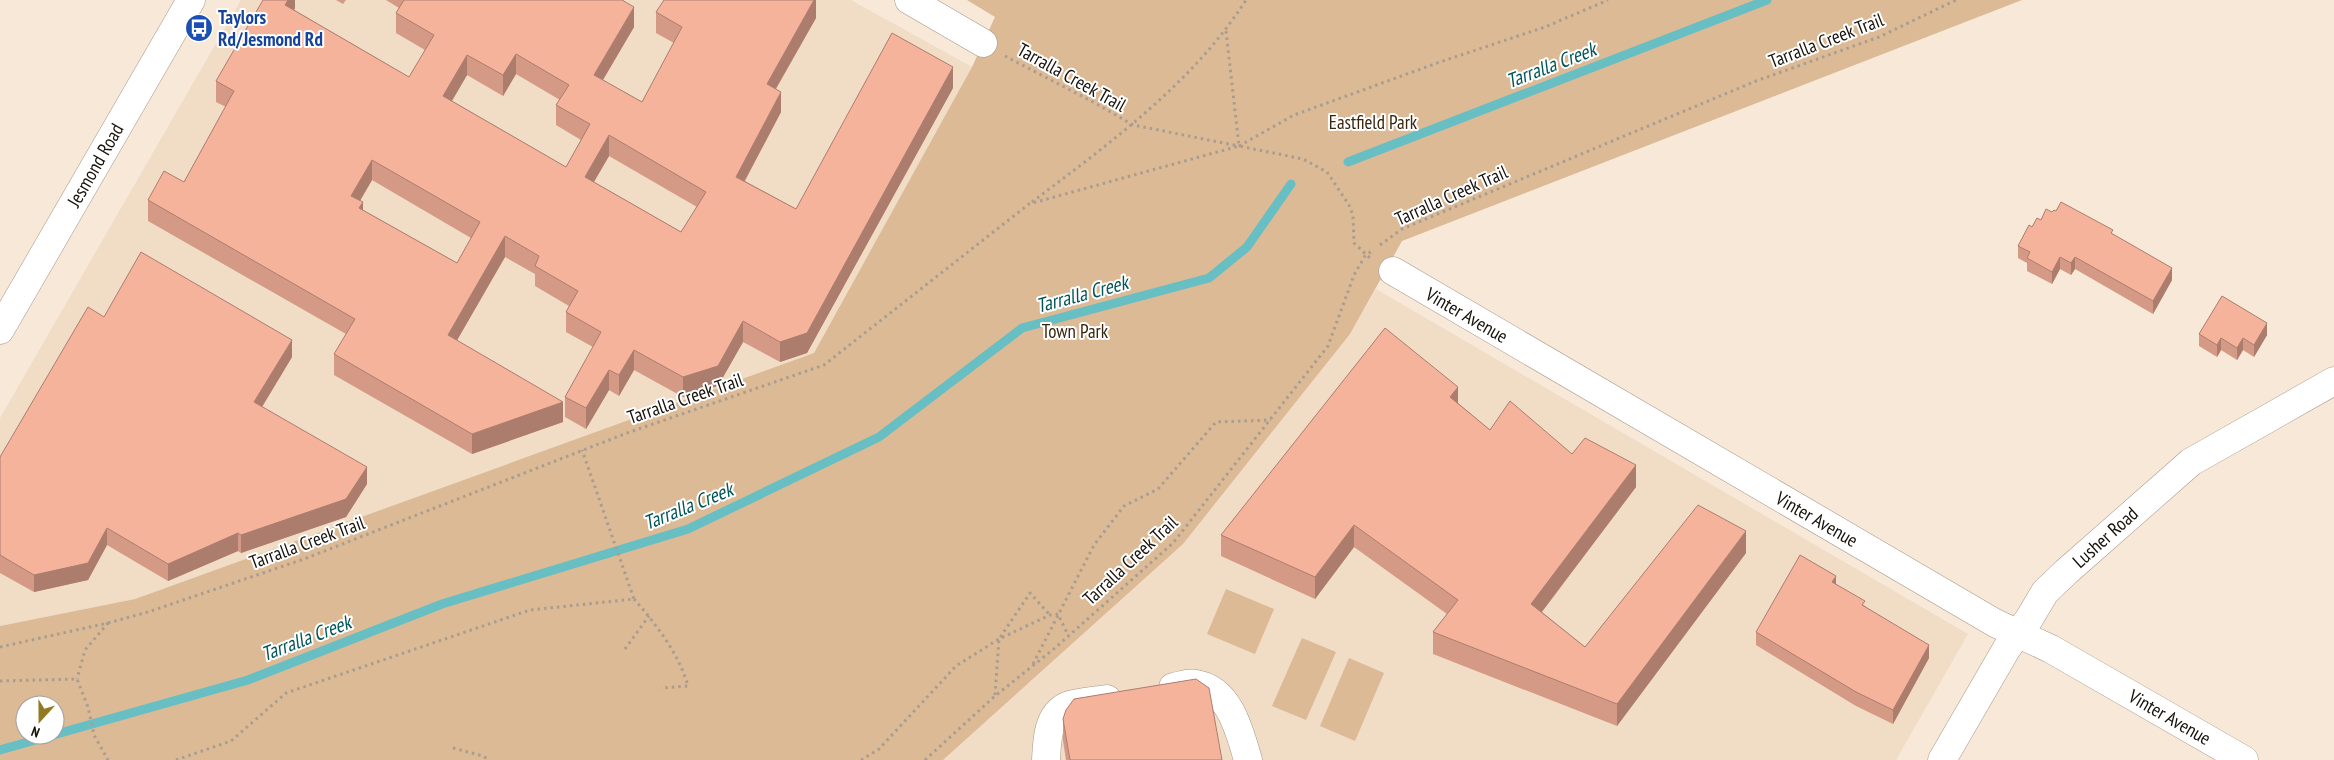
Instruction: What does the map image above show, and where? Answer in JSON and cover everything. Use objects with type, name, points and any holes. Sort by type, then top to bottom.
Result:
[{"type":"street","name":"Jesmond Road","points":[[0,330],[191,0]]},
{"type":"street","points":[[909,0],[983,43]]},
{"type":"street","name":"Vinter Avenue","points":[[1393,271],[1995,622],[2051,649],[2244,760]]},
{"type":"street","name":"Lusher Road","points":[[1942,760],[2006,648],[2045,592],[2191,462],[2334,381]]},
{"type":"street","points":[[1046,760],[1047,739],[1053,720],[1066,707],[1195,683],[1210,689],[1226,704],[1239,728],[1248,760]]},
{"type":"path","points":[[1029,204],[1133,126],[1226,32],[1246,0]]},
{"type":"path","name":"Tarralla Creek Trail","points":[[0,646],[108,623],[151,611],[304,559],[627,432],[824,365],[960,256],[1029,204],[1239,146],[1294,115],[1440,62],[1545,27],[1608,0]]},
{"type":"path","name":"Tarralla Creek Trail","points":[[925,760],[995,696],[1068,636],[1173,543],[1272,420],[1328,346],[1354,275],[1365,256],[1402,229],[1756,81],[1879,36],[1956,0]]},
{"type":"path","points":[[1226,32],[1239,146],[1303,159],[1327,172],[1349,205],[1353,215],[1354,243],[1365,256]]},
{"type":"path","name":"Tarralla Creek Trail","points":[[983,43],[1095,103],[1133,126],[1239,146]]},
{"type":"path","points":[[1032,666],[1094,545],[1124,506],[1158,489],[1216,422],[1272,420]]},
{"type":"path","points":[[582,450],[609,529],[622,560],[634,599],[649,616],[683,667],[688,686],[661,688]]},
{"type":"path","points":[[995,696],[999,639],[1030,593],[1050,615]]},
{"type":"path","points":[[176,760],[232,741],[286,693],[530,610],[634,599]]},
{"type":"path","points":[[861,760],[879,749],[956,666],[999,639],[1050,615],[1058,614]]},
{"type":"path","points":[[1058,614],[1068,636]]},
{"type":"path","points":[[626,649],[649,616]]},
{"type":"path","points":[[108,623],[84,650],[77,679],[88,707],[94,735],[108,760]]},
{"type":"path","points":[[0,681],[77,679]]},
{"type":"path","points":[[454,748],[483,756],[489,760]]},
{"type":"shaded area","points":[[241,0],[851,0],[972,67],[814,353],[135,599],[0,626],[0,418]]},
{"type":"shaded area","points":[[1376,289],[1968,634],[1896,760],[943,760],[1183,544],[1350,334]]},
{"type":"green space","name":"Town Park","points":[[967,0],[2022,0],[1402,241],[1350,334],[1183,544],[943,760],[0,760],[0,626],[135,599],[814,353],[972,67],[995,17]]},
{"type":"green space","points":[[1226,589],[1274,609],[1255,654],[1207,634]]},
{"type":"green space","points":[[1302,638],[1336,652],[1306,720],[1272,706]]},
{"type":"green space","points":[[1349,658],[1384,673],[1355,741],[1320,726]]},
{"type":"building","points":[[263,0],[288,0],[285,5],[409,77],[434,35],[396,13],[404,0],[622,0],[634,7],[594,75],[642,102],[682,27],[656,12],[664,0],[814,0],[767,84],[781,92],[736,177],[796,209],[892,33],[953,67],[807,333],[780,342],[743,321],[718,366],[683,377],[634,350],[619,375],[609,370],[586,408],[565,397],[601,332],[566,312],[578,291],[535,266],[539,256],[505,236],[448,335],[563,402],[472,434],[334,354],[355,319],[148,200],[164,171],[184,182],[234,91],[216,81]],"holes":[[[516,54],[569,85],[556,105],[590,124],[566,167],[443,96],[467,55],[503,75]],[[609,135],[706,192],[681,232],[585,177]],[[372,160],[480,222],[457,263],[359,208],[363,202],[351,196]]]},
{"type":"building","points":[[2061,202],[2113,230],[2111,233],[2172,268],[2153,301],[2075,257],[2071,263],[2060,257],[2052,272],[2027,258],[2030,252],[2018,246],[2029,225],[2032,227],[2037,218],[2041,220],[2046,209],[2052,212],[2056,211]]},
{"type":"building","points":[[141,252],[292,340],[254,402],[367,467],[346,499],[241,535],[238,533],[168,564],[107,528],[88,563],[34,575],[0,555],[0,457],[88,307],[104,317]]},
{"type":"building","points":[[2222,296],[2267,323],[2254,345],[2243,338],[2237,348],[2221,338],[2217,345],[2199,334]]},
{"type":"building","points":[[1385,328],[1458,387],[1450,397],[1490,430],[1510,401],[1572,454],[1585,438],[1636,465],[1531,604],[1585,647],[1698,505],[1746,531],[1617,704],[1433,632],[1458,600],[1354,525],[1315,577],[1221,535]]},
{"type":"building","points":[[1800,555],[1836,576],[1832,582],[1865,601],[1862,605],[1929,645],[1893,710],[1856,692],[1756,632]]},
{"type":"building","points":[[1196,679],[1209,688],[1222,760],[1070,760],[1063,719],[1066,710],[1074,699]]},
{"type":"waterway","name":"Tarralla Creek","points":[[1348,162],[1767,0]]},
{"type":"waterway","name":"Tarralla Creek","points":[[0,750],[248,680],[442,604],[688,529],[879,437],[1022,328],[1209,278],[1247,247],[1291,184]]},
{"type":"place","name":"Taylors Rd/Jesmond Rd","points":[[199,28]]},
{"type":"park label","name":"Eastfield Park","points":[[1373,122]]}]
